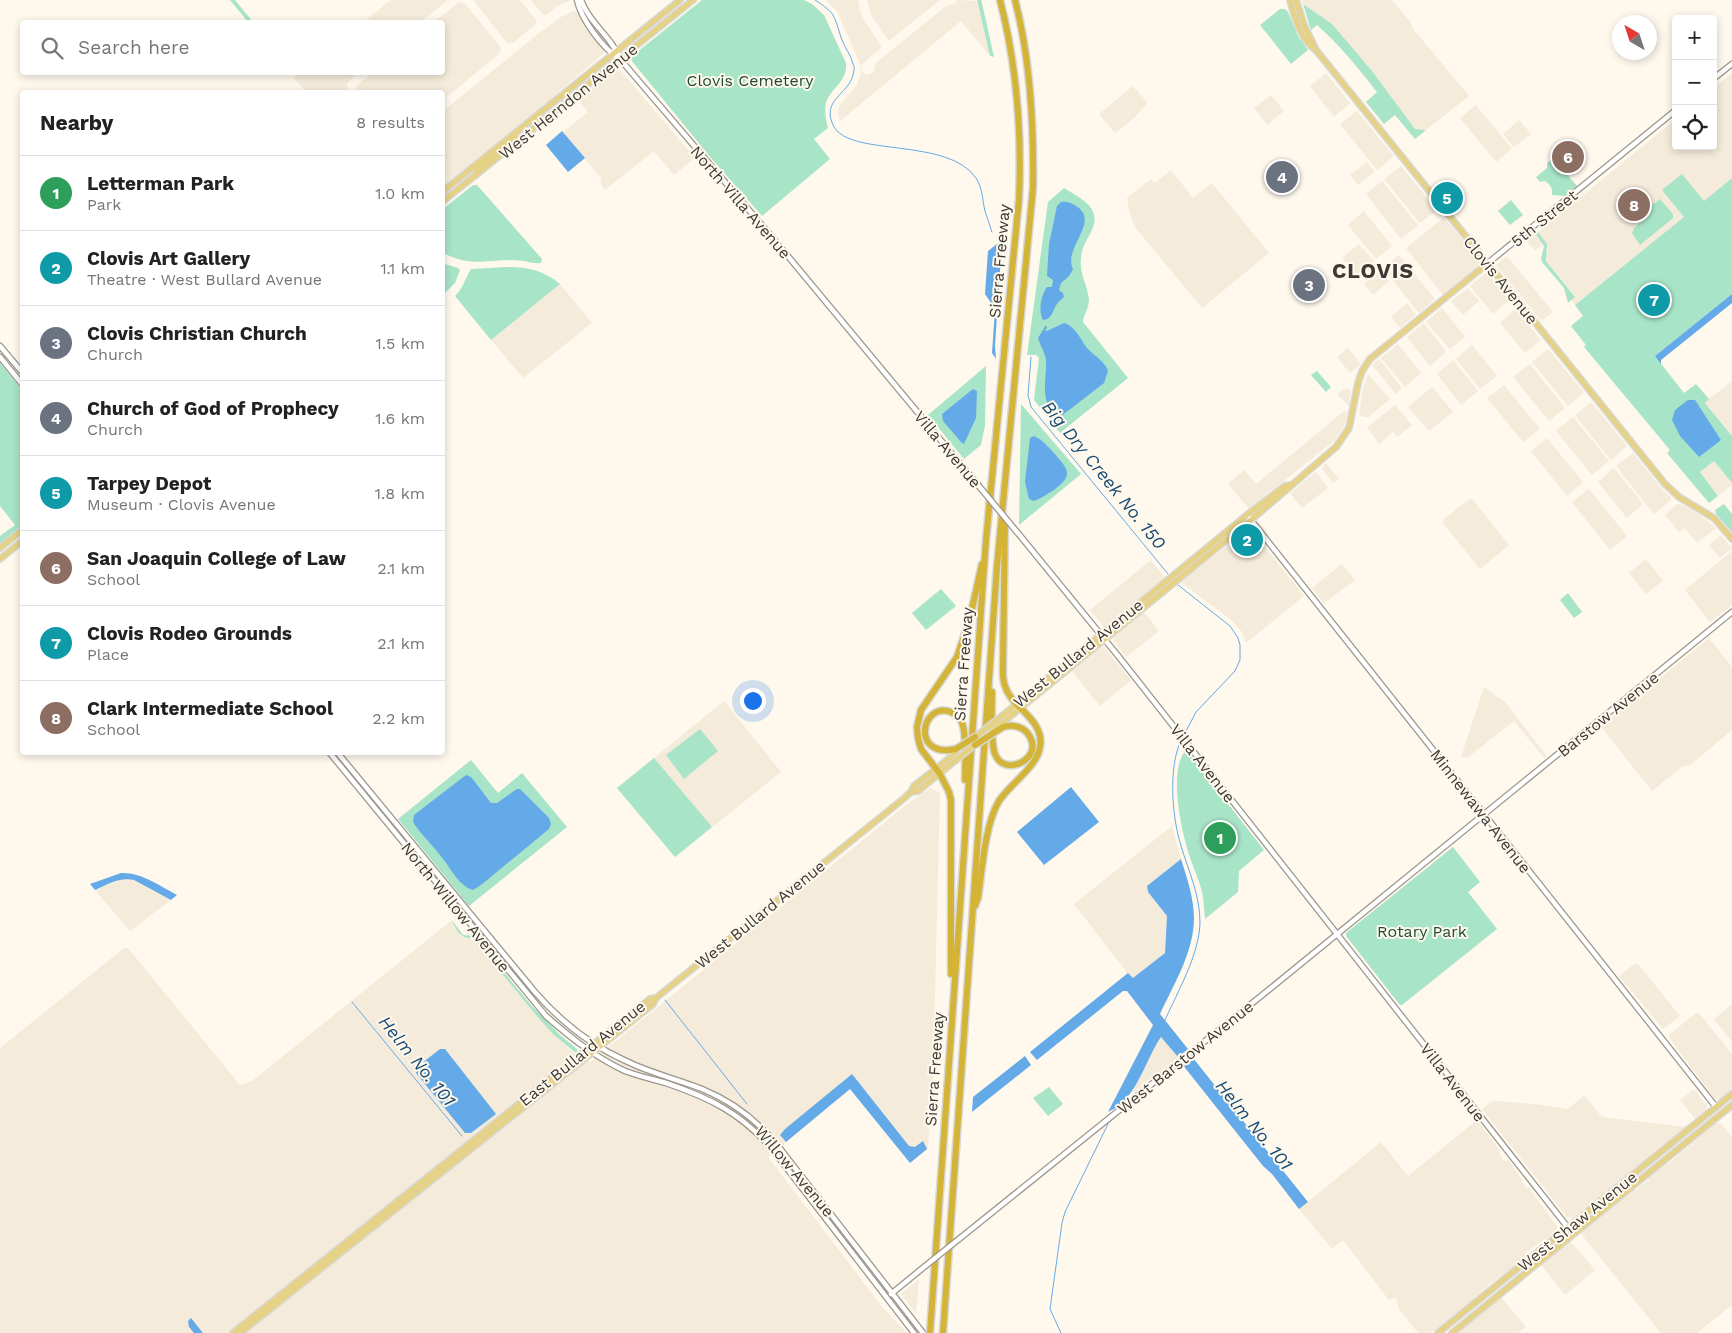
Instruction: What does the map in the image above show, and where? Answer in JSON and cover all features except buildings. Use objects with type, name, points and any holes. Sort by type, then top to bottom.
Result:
[{"type":"highway","name":"Sierra Freeway","points":[[930,1333],[986,540],[1019,200],[1020,114],[1012,52],[999,0]]},
{"type":"highway","name":"Sierra Freeway","points":[[943,1333],[972,912],[1006,469],[1033,188],[1034,136],[1032,104],[1025,44],[1016,0]]},
{"type":"highway","points":[[972,912],[978,898],[990,823],[998,802],[1036,759],[1040,748],[1040,738],[1035,723],[1008,692],[1003,677],[1006,469]]},
{"type":"highway","points":[[952,1011],[951,800],[938,771],[925,756],[919,744],[917,732],[918,720],[923,706],[956,656],[969,622],[986,540]]},
{"type":"highway","points":[[966,823],[964,727],[959,718],[953,713],[945,711],[934,714],[928,720],[925,728],[927,741],[938,750],[956,751],[975,741],[1003,725],[1020,727],[1030,737],[1033,744],[1032,752],[1022,763],[1014,765],[1004,763],[997,758],[994,749],[992,650]]},
{"type":"main road","name":"North Villa Avenue","points":[[577,0],[587,22],[611,54],[620,59],[863,346]]},
{"type":"main road","name":"North Villa Avenue","points":[[581,0],[591,19],[617,50],[620,59]]},
{"type":"main road","name":"West Herndon Avenue","points":[[445,190],[680,0]]},
{"type":"main road","name":"West Herndon Avenue","points":[[445,200],[693,0]]},
{"type":"main road","points":[[1290,0],[1299,28],[1310,46],[1316,50]]},
{"type":"main road","name":"Clovis Avenue","points":[[1296,0],[1316,50],[1664,484],[1679,497],[1714,518],[1732,539]]},
{"type":"main road","points":[[1717,76],[1732,64]]},
{"type":"main road","name":"5th Street","points":[[1249,518],[1344,438],[1351,421],[1358,383],[1366,364],[1374,356],[1672,113]]},
{"type":"main road","points":[[476,175],[476,169],[511,142],[527,124]]},
{"type":"main road","points":[[0,346],[20,370]]},
{"type":"main road","name":"Villa Avenue","points":[[863,346],[1103,637],[1573,1234]]},
{"type":"main road","points":[[0,357],[20,380]]},
{"type":"main road","name":"West Bullard Avenue","points":[[1003,725],[1019,706],[1061,668],[1214,551],[1249,518]]},
{"type":"main road","name":"West Bullard Avenue","points":[[656,998],[911,792],[914,786],[956,760],[1002,716],[1042,692],[1186,566],[1231,529],[1249,518]]},
{"type":"main road","name":"Minnewawa Avenue","points":[[1249,518],[1716,1107]]},
{"type":"main road","points":[[1214,551],[1215,546],[1225,538],[1231,529]]},
{"type":"main road","points":[[0,548],[20,532]]},
{"type":"main road","points":[[0,559],[20,543]]},
{"type":"main road","points":[[1166,589],[1186,570],[1186,566]]},
{"type":"main road","name":"Barstow Avenue","points":[[1484,815],[1732,612]]},
{"type":"main road","points":[[1042,692],[1042,688],[1061,668]]},
{"type":"main road","name":"West Bullard Avenue","points":[[938,771],[956,751]]},
{"type":"main road","name":"North Willow Avenue","points":[[331,755],[546,1016],[589,1051]]},
{"type":"main road","name":"North Willow Avenue","points":[[339,755],[551,1010],[575,1031],[599,1047]]},
{"type":"main road","name":"West Barstow Avenue","points":[[886,1298],[1484,815]]},
{"type":"main road","points":[[475,929],[480,930],[494,947],[503,954]]},
{"type":"main road","name":"East Bullard Avenue","points":[[240,1333],[589,1051],[594,1044],[650,999],[656,998]]},
{"type":"main road","name":"East Bullard Avenue","points":[[233,1333],[589,1051],[599,1047],[653,1004],[656,998]]},
{"type":"main road","name":"Willow Avenue","points":[[599,1047],[627,1062],[714,1095],[738,1109],[755,1122],[778,1146],[922,1331]]},
{"type":"main road","name":"Willow Avenue","points":[[589,1051],[638,1076],[706,1098],[729,1110],[749,1125],[772,1149],[914,1333]]},
{"type":"main road","name":"West Shaw Avenue","points":[[1438,1333],[1732,1094]]},
{"type":"main road","name":"West Shaw Avenue","points":[[1452,1333],[1732,1105]]},
{"type":"main road","points":[[1646,1174],[1647,1168],[1672,1148],[1673,1142]]},
{"type":"main road","points":[[1618,1196],[1620,1191],[1640,1174],[1640,1170]]},
{"type":"main road","points":[[1474,1314],[1475,1309],[1493,1294],[1495,1288]]},
{"type":"shaded area","points":[[391,0],[448,0],[423,20],[366,20]]},
{"type":"shaded area","points":[[473,0],[520,0],[536,20],[536,24],[513,43],[507,43]]},
{"type":"shaded area","points":[[531,0],[571,0],[543,15]]},
{"type":"shaded area","points":[[826,0],[858,0],[862,17],[881,46],[862,64],[861,70],[866,75],[874,72],[876,63],[946,6],[956,3],[957,0],[977,1],[990,56],[961,21],[840,121],[838,112],[840,105],[857,85],[861,73],[860,64],[837,11]]},
{"type":"shaded area","points":[[867,0],[940,0],[888,40],[871,15]]},
{"type":"shaded area","points":[[1302,0],[1392,0],[1411,23],[1413,29],[1469,96],[1426,130],[1415,129],[1372,71],[1332,24],[1303,4]]},
{"type":"shaded area","points":[[459,2],[464,3],[501,48],[500,53],[445,98],[445,90],[356,90],[357,85],[370,75],[445,75],[445,20],[436,20]]},
{"type":"shaded area","points":[[573,11],[577,12],[586,28],[604,50],[604,53],[445,184],[445,109],[561,17]]},
{"type":"shaded area","points":[[616,69],[620,70],[695,158],[674,175],[654,151],[605,190],[601,185],[601,178],[563,132],[588,112],[578,100]]},
{"type":"shaded area","points":[[1326,73],[1350,103],[1334,117],[1310,86]]},
{"type":"shaded area","points":[[1732,73],[1732,178],[1575,305],[1572,300],[1575,296],[1546,261],[1548,248],[1538,232],[1672,122],[1672,150],[1717,150],[1717,86]]},
{"type":"shaded area","points":[[298,75],[356,75],[347,83],[348,90],[304,90],[294,78]]},
{"type":"shaded area","points":[[1133,86],[1147,104],[1134,118],[1115,133],[1099,114]]},
{"type":"shaded area","points":[[1271,95],[1284,111],[1267,125],[1254,108]]},
{"type":"shaded area","points":[[1476,105],[1512,149],[1496,162],[1460,118]]},
{"type":"shaded area","points":[[1357,111],[1394,156],[1377,170],[1340,124]]},
{"type":"shaded area","points":[[1519,120],[1531,134],[1514,147],[1503,134]]},
{"type":"shaded area","points":[[1367,162],[1375,172],[1358,185],[1350,175]]},
{"type":"shaded area","points":[[1401,166],[1437,210],[1420,223],[1384,179]]},
{"type":"shaded area","points":[[1171,170],[1193,198],[1212,183],[1269,253],[1202,308],[1135,227],[1130,215],[1127,198],[1151,179],[1155,183]]},
{"type":"shaded area","points":[[1382,181],[1418,225],[1401,239],[1366,194]]},
{"type":"shaded area","points":[[1364,211],[1392,246],[1376,259],[1348,225]]},
{"type":"shaded area","points":[[1444,217],[1482,264],[1443,295],[1406,248]]},
{"type":"shaded area","points":[[1535,233],[1543,244],[1535,251],[1526,240]]},
{"type":"shaded area","points":[[1359,244],[1374,261],[1357,275],[1342,258]]},
{"type":"shaded area","points":[[1399,255],[1435,299],[1419,313],[1383,268]]},
{"type":"shaded area","points":[[1507,256],[1553,312],[1541,321],[1496,265]]},
{"type":"shaded area","points":[[1381,270],[1389,281],[1373,295],[1364,284]]},
{"type":"shaded area","points":[[1487,272],[1509,300],[1493,314],[1470,286]]},
{"type":"shaded area","points":[[560,284],[592,323],[523,378],[491,340]]},
{"type":"shaded area","points":[[1468,288],[1479,301],[1463,315],[1451,301]]},
{"type":"shaded area","points":[[1407,303],[1416,315],[1400,328],[1391,317]]},
{"type":"shaded area","points":[[1442,308],[1465,337],[1450,349],[1426,322]]},
{"type":"shaded area","points":[[1516,309],[1541,340],[1525,353],[1500,323]]},
{"type":"shaded area","points":[[1424,323],[1446,352],[1430,366],[1407,337]]},
{"type":"shaded area","points":[[1398,344],[1421,373],[1405,387],[1381,358]]},
{"type":"shaded area","points":[[1472,345],[1497,376],[1480,389],[1456,359]]},
{"type":"shaded area","points":[[1348,348],[1361,364],[1350,373],[1337,357]]},
{"type":"shaded area","points":[[1548,349],[1584,392],[1568,406],[1532,362]]},
{"type":"shaded area","points":[[1379,359],[1402,388],[1396,394],[1372,365]]},
{"type":"shaded area","points":[[1453,360],[1478,391],[1461,405],[1437,374]]},
{"type":"shaded area","points":[[1530,364],[1565,408],[1549,421],[1513,377]]},
{"type":"shaded area","points":[[1368,374],[1390,399],[1368,417],[1364,417],[1359,415],[1363,388]]},
{"type":"shaded area","points":[[1427,381],[1453,412],[1429,431],[1408,407],[1432,387]]},
{"type":"shaded area","points":[[1732,382],[1732,436],[1705,402]]},
{"type":"shaded area","points":[[1504,385],[1540,429],[1523,442],[1487,398]]},
{"type":"shaded area","points":[[1345,388],[1351,390],[1349,407],[1337,394]]},
{"type":"shaded area","points":[[1592,403],[1627,446],[1611,460],[1575,415]]},
{"type":"shaded area","points":[[1395,405],[1412,425],[1397,437],[1393,432],[1379,444],[1368,427]]},
{"type":"shaded area","points":[[1348,410],[1344,426],[1335,440],[1249,509],[1228,484],[1244,470],[1256,484],[1344,411]]},
{"type":"shaded area","points":[[1573,417],[1609,461],[1592,475],[1556,431]]},
{"type":"shaded area","points":[[1547,438],[1583,482],[1567,496],[1531,451]]},
{"type":"shaded area","points":[[1633,453],[1671,497],[1671,500],[1654,514],[1616,466]]},
{"type":"shaded area","points":[[1714,461],[1732,483],[1718,496],[1700,472]]},
{"type":"shaded area","points":[[1326,463],[1339,479],[1333,483],[1322,468]]},
{"type":"shaded area","points":[[1614,468],[1643,504],[1627,518],[1598,482]]},
{"type":"shaded area","points":[[1316,472],[1328,488],[1302,508],[1290,493]]},
{"type":"shaded area","points":[[1589,489],[1627,536],[1610,550],[1572,502]]},
{"type":"shaded area","points":[[1472,499],[1509,545],[1480,569],[1443,523],[1444,519],[1468,500]]},
{"type":"shaded area","points":[[1677,504],[1700,515],[1716,528],[1697,543],[1685,528],[1679,532],[1665,515]]},
{"type":"shaded area","points":[[1249,528],[1304,596],[1246,643],[1242,632],[1231,620],[1181,582]]},
{"type":"shaded area","points":[[1721,535],[1732,548],[1720,558],[1709,545]]},
{"type":"shaded area","points":[[1732,551],[1732,605],[1710,622],[1685,590]]},
{"type":"shaded area","points":[[1646,559],[1663,581],[1646,594],[1629,573]]},
{"type":"shaded area","points":[[1151,560],[1165,578],[1104,627],[1090,610]]},
{"type":"shaded area","points":[[1342,564],[1355,580],[1324,603],[1312,588]]},
{"type":"shaded area","points":[[1144,612],[1159,631],[1126,657],[1113,639]]},
{"type":"shaded area","points":[[1709,638],[1732,667],[1732,730],[1690,765],[1683,766],[1652,791],[1602,726]]},
{"type":"shaded area","points":[[1103,647],[1131,680],[1100,706],[1072,671]]},
{"type":"shaded area","points":[[1484,687],[1505,702],[1547,756],[1544,758],[1514,721],[1467,758],[1461,757]]},
{"type":"shaded area","points":[[724,701],[781,772],[675,857],[617,788]]},
{"type":"shaded area","points":[[930,788],[940,793],[933,1078],[928,1149],[910,1162],[850,1089],[768,1157],[883,1308],[907,1333],[0,1333],[0,1048],[124,948],[128,948],[240,1085],[252,1081],[452,920],[461,936],[473,938],[554,1035],[576,1055],[590,1062],[906,805]]},
{"type":"shaded area","points":[[1172,826],[1181,859],[1147,886],[1148,892],[1167,916],[1165,953],[1132,979],[1074,904]]},
{"type":"shaded area","points":[[122,879],[134,880],[171,900],[130,931],[95,890]]},
{"type":"shaded area","points":[[1634,964],[1638,964],[1680,1016],[1663,1029],[1619,976]]},
{"type":"shaded area","points":[[1732,1004],[1732,1042],[1714,1019]]},
{"type":"shaded area","points":[[1696,1013],[1699,1013],[1732,1054],[1732,1089],[1720,1099],[1715,1099],[1669,1038],[1669,1035]]},
{"type":"shaded area","points":[[1162,1037],[1178,1057],[1131,1094],[1153,1050]]},
{"type":"shaded area","points":[[1694,1089],[1707,1106],[1706,1110],[1695,1119],[1680,1100]]},
{"type":"shaded area","points":[[1584,1095],[1602,1117],[1686,1127],[1572,1218],[1567,1217],[1482,1109],[1491,1102],[1496,1101],[1568,1109]]},
{"type":"shaded area","points":[[1477,1120],[1500,1151],[1500,1156],[1504,1161],[1509,1160],[1526,1188],[1529,1188],[1557,1226],[1556,1231],[1526,1252],[1524,1258],[1518,1264],[1485,1288],[1443,1325],[1430,1333],[1418,1333],[1399,1309],[1396,1298],[1389,1300],[1343,1240],[1332,1249],[1299,1209],[1381,1142],[1408,1176]]},
{"type":"shaded area","points":[[1716,1123],[1720,1123],[1732,1137],[1732,1305],[1697,1333],[1661,1333],[1582,1235],[1582,1232],[1634,1190],[1650,1181],[1648,1178],[1674,1159]]},
{"type":"shaded area","points":[[1569,1242],[1572,1243],[1595,1270],[1565,1295],[1541,1265]]},
{"type":"shaded area","points":[[919,1279],[916,1314],[901,1294]]},
{"type":"shaded area","points":[[1501,1297],[1526,1327],[1518,1333],[1458,1333]]},
{"type":"green space","points":[[230,0],[235,0],[251,20],[246,20]]},
{"type":"green space","name":"Clovis Cemetery","points":[[702,0],[804,0],[812,4],[824,15],[846,63],[846,70],[842,80],[828,97],[826,103],[825,112],[828,128],[814,139],[830,159],[762,216],[711,158],[631,60],[631,57]]},
{"type":"green space","points":[[977,0],[981,0],[982,3],[994,57],[990,56]]},
{"type":"green space","points":[[1303,4],[1332,24],[1372,71],[1415,129],[1426,130],[1415,139],[1395,115],[1384,124],[1366,102],[1377,92],[1349,57],[1317,25],[1311,30]]},
{"type":"green space","points":[[1280,9],[1285,9],[1288,12],[1298,36],[1308,50],[1291,64],[1260,25]]},
{"type":"green space","points":[[1553,158],[1577,186],[1564,196],[1552,195],[1552,189],[1549,184],[1545,181],[1540,182],[1536,177],[1547,168],[1547,163]]},
{"type":"green space","points":[[1682,174],[1704,201],[1732,178],[1732,294],[1655,356],[1684,393],[1696,384],[1709,399],[1705,403],[1732,436],[1732,483],[1714,461],[1700,472],[1718,496],[1709,503],[1667,453],[1670,450],[1584,347],[1586,345],[1571,326],[1583,316],[1575,305],[1684,217],[1662,190]]},
{"type":"green space","points":[[473,185],[477,185],[542,259],[541,263],[513,260],[478,262],[462,260],[445,254],[445,207]]},
{"type":"green space","points":[[1064,188],[1084,201],[1093,211],[1095,218],[1081,256],[1081,269],[1089,300],[1083,322],[1128,378],[1060,433],[1034,400],[1039,358],[1036,355],[1027,355],[1048,202]]},
{"type":"green space","points":[[1660,199],[1673,214],[1673,218],[1640,245],[1632,233],[1634,228],[1645,218],[1647,209]]},
{"type":"green space","points":[[1511,200],[1523,215],[1510,225],[1498,211]]},
{"type":"green space","points":[[1538,232],[1547,244],[1546,261],[1575,297],[1568,303],[1564,288],[1542,262],[1544,246],[1535,233]]},
{"type":"green space","points":[[445,264],[460,270],[455,283],[445,293]]},
{"type":"green space","points":[[507,267],[535,270],[560,284],[491,340],[455,296],[471,269]]},
{"type":"green space","points":[[0,363],[20,388],[20,527],[0,544],[0,536],[15,525],[0,506]]},
{"type":"green space","points":[[986,366],[985,426],[981,445],[964,459],[928,415]]},
{"type":"green space","points":[[1317,371],[1331,387],[1326,392],[1311,375]]},
{"type":"green space","points":[[1021,404],[1081,474],[1019,525]]},
{"type":"green space","points":[[1724,504],[1732,514],[1732,532],[1716,514],[1715,510]]},
{"type":"green space","points":[[941,589],[956,606],[926,630],[912,613]]},
{"type":"green space","points":[[1568,593],[1582,612],[1574,618],[1560,600]]},
{"type":"green space","points":[[700,729],[718,751],[684,779],[666,755]]},
{"type":"green space","points":[[1186,750],[1264,850],[1239,871],[1238,892],[1205,919],[1202,892],[1188,850],[1177,796],[1178,769],[1181,758]]},
{"type":"green space","points":[[654,758],[712,827],[675,857],[617,788]]},
{"type":"green space","points":[[471,760],[498,793],[522,773],[567,827],[469,906],[398,819]]},
{"type":"green space","name":"Rotary Park","points":[[1453,847],[1480,882],[1468,892],[1497,929],[1400,1005],[1346,936],[1346,933]]},
{"type":"green space","points":[[452,920],[463,935],[474,936],[531,1005],[560,1035],[577,1049],[577,1054],[554,1035],[473,938],[462,936],[457,931]]},
{"type":"green space","points":[[1049,1087],[1063,1104],[1048,1116],[1033,1098]]},
{"type":"water","points":[[562,131],[585,158],[568,172],[546,145]]},
{"type":"water","points":[[1061,202],[1069,202],[1079,208],[1084,214],[1085,221],[1072,253],[1073,269],[1061,283],[1059,290],[1063,293],[1064,297],[1057,304],[1051,316],[1043,320],[1040,308],[1042,299],[1047,287],[1052,287],[1053,280],[1047,276],[1049,244],[1057,206]]},
{"type":"water","points":[[1002,240],[995,346],[996,359],[992,353],[995,309],[985,294],[988,251]]},
{"type":"water","points":[[1732,294],[1732,303],[1661,360],[1661,364],[1655,356]]},
{"type":"water","points":[[1064,323],[1076,331],[1086,347],[1103,362],[1108,371],[1104,383],[1060,417],[1053,412],[1046,399],[1046,360],[1038,338],[1046,325],[1047,328],[1045,330],[1047,331]]},
{"type":"water","points":[[973,389],[977,391],[976,418],[964,444],[943,421],[942,414]]},
{"type":"water","points":[[1688,400],[1695,400],[1721,440],[1699,457],[1680,436],[1672,420],[1675,410]]},
{"type":"water","points":[[1034,436],[1055,454],[1065,466],[1067,474],[1059,486],[1034,501],[1029,499],[1025,482],[1030,438]]},
{"type":"water","points":[[466,775],[472,778],[491,803],[497,803],[517,789],[520,789],[549,818],[551,824],[549,829],[473,890],[459,881],[413,822],[414,815]]},
{"type":"water","points":[[1071,787],[1099,822],[1044,865],[1017,832]]},
{"type":"water","points":[[1181,859],[1193,903],[1193,931],[1188,953],[1160,1014],[1188,1049],[1178,1057],[1161,1037],[1133,1089],[1118,1106],[1108,1112],[1153,1025],[1127,991],[1123,991],[1037,1060],[1030,1052],[1128,973],[1133,978],[1165,953],[1167,916],[1148,892],[1147,886]]},
{"type":"water","points":[[121,873],[143,877],[177,895],[171,900],[129,879],[119,880],[95,890],[90,884]]},
{"type":"water","points":[[440,1049],[445,1049],[496,1114],[471,1133],[465,1133],[416,1073],[417,1067]]},
{"type":"water","points":[[1025,1056],[1031,1065],[972,1112],[973,1097]]},
{"type":"water","points":[[1193,1058],[1308,1202],[1299,1209],[1182,1064]]},
{"type":"water","points":[[852,1074],[909,1146],[915,1147],[923,1141],[927,1149],[910,1163],[850,1089],[786,1142],[780,1135]]},
{"type":"water","points":[[191,1318],[203,1333],[194,1333],[189,1327],[188,1321]]},
{"type":"waterway","name":"Big Dry Creek No. 150","points":[[815,0],[833,15],[854,66],[850,82],[836,98],[830,110],[834,127],[844,136],[859,142],[923,152],[944,157],[963,165],[978,182],[992,232]]},
{"type":"waterway","name":"Big Dry Creek No. 150","points":[[1031,357],[1028,395],[1031,407],[1168,574]]},
{"type":"waterway","name":"Big Dry Creek No. 150","points":[[1178,585],[1230,626],[1240,645],[1240,660],[1235,671],[1196,712],[1183,737]]},
{"type":"waterway","name":"Big Dry Creek No. 150","points":[[1165,1020],[1192,960],[1199,935],[1200,923],[1196,893],[1175,821],[1173,793],[1174,764],[1181,740]]},
{"type":"waterway","name":"Helm No. 101","points":[[665,1000],[747,1104]]},
{"type":"waterway","name":"Helm No. 101","points":[[352,1002],[462,1136]]},
{"type":"waterway","name":"Big Dry Creek No. 150","points":[[1061,1333],[1050,1309],[1062,1223],[1065,1212],[1108,1124]]},
{"type":"place","name":"San Joaquin College of Law","points":[[1568,157]]},
{"type":"place","name":"Church of God of Prophecy","points":[[1282,177]]},
{"type":"place","name":"Tarpey Depot","points":[[1447,198]]},
{"type":"place","name":"Clark Intermediate School","points":[[1634,205]]},
{"type":"place","name":"Clovis Christian Church","points":[[1309,285]]},
{"type":"place","name":"Clovis Rodeo Grounds","points":[[1654,300]]},
{"type":"place","name":"Clovis Art Gallery","points":[[1247,540]]},
{"type":"place","name":"Letterman Park","points":[[1220,838]]},
{"type":"district","name":"CLOVIS","points":[[1373,271]]}]
